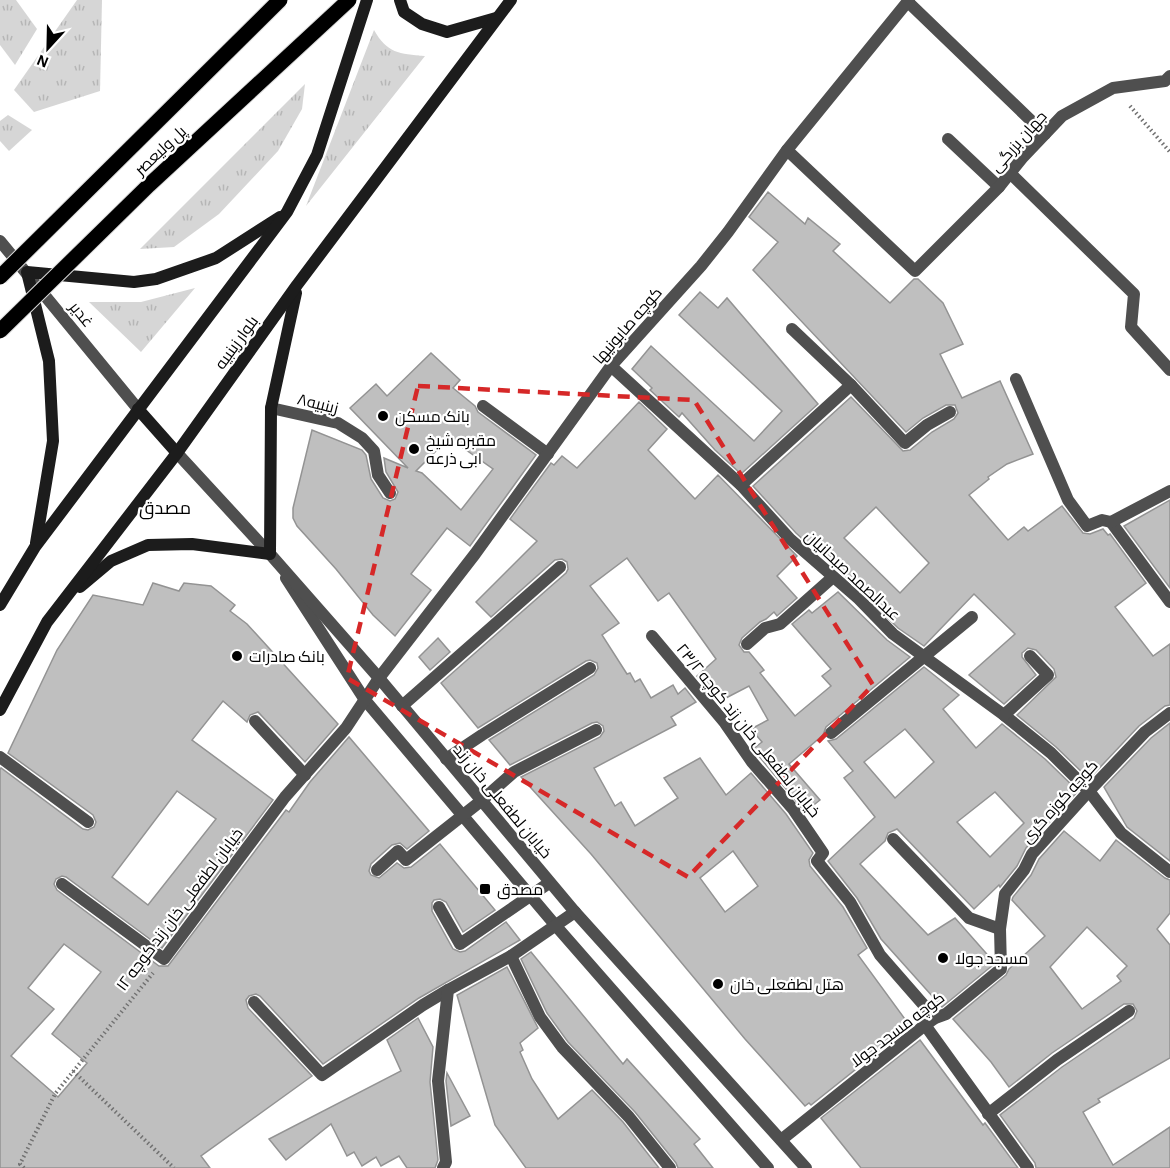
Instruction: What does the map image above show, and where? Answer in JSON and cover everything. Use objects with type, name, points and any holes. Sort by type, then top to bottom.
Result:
[{"type":"main road","name":"پل ولیعصر","points":[[0,277],[280,0]]},
{"type":"main road","name":"پل ولیعصر","points":[[0,331],[149,185],[349,0]]},
{"type":"main road","points":[[0,605],[35,547],[287,212],[317,155],[367,0]]},
{"type":"main road","points":[[400,0],[404,12],[422,24],[447,32],[496,18]]},
{"type":"main road","name":"بلوار زینبیه","points":[[0,710],[47,622],[177,453],[297,285],[511,0]]},
{"type":"main road","points":[[35,547],[53,441],[49,361],[27,272],[134,282],[156,279],[216,258],[287,212]]},
{"type":"main road","points":[[63,601],[111,561],[148,544],[192,544],[270,554],[271,408],[297,285]]},
{"type":"main road","points":[[138,409],[177,453]]},
{"type":"street","points":[[908,1],[1045,134]]},
{"type":"street","name":"کوچه صابونیها","points":[[379,678],[475,554],[611,366],[701,266],[787,150],[908,1]]},
{"type":"street","name":"جهان بزرگی","points":[[787,150],[915,271],[999,187],[1062,116],[1113,88],[1165,81],[1170,76]]},
{"type":"street","points":[[948,139],[999,187]]},
{"type":"street","points":[[1010,173],[1134,294],[1131,327],[1170,370]]},
{"type":"street","name":"غدیر","points":[[0,241],[138,409]]},
{"type":"street","points":[[792,329],[851,385],[905,443],[927,425],[950,412]]},
{"type":"street","name":"عبدالصمد صبحانیان","points":[[611,366],[741,485],[790,539],[859,599],[893,634],[1004,715],[1051,753],[1089,790],[1121,833],[1170,872]]},
{"type":"street","points":[[1016,379],[1068,500],[1087,526],[1102,520],[1111,522],[1170,491]]},
{"type":"street","points":[[741,485],[851,385]]},
{"type":"street","points":[[483,406],[548,454]]},
{"type":"street","name":"زینبیه۸","points":[[271,408],[338,423],[362,438],[374,451],[378,475],[390,493]]},
{"type":"street","name":"خیابان لطفعلی خان زند","points":[[177,453],[379,678],[575,912],[806,1168]]},
{"type":"street","points":[[1111,522],[1170,602]]},
{"type":"street","points":[[270,554],[365,700],[556,926],[768,1168]]},
{"type":"street","points":[[402,706],[560,567]]},
{"type":"street","points":[[747,644],[765,628],[780,624],[833,577]]},
{"type":"street","points":[[831,734],[972,617]]},
{"type":"street","name":"خیابان لطفعلی خان زند کوچه ۲۳/۲","points":[[652,636],[726,723],[752,762],[793,809],[823,853],[817,861],[850,902],[879,955],[930,1022]]},
{"type":"street","points":[[1004,715],[1048,675],[1030,656]]},
{"type":"street","points":[[446,759],[590,668]]},
{"type":"street","name":"خیابان لطفعلی خان زند کوچه ۱۲","points":[[164,959],[285,797],[346,728],[379,678]]},
{"type":"street","name":"کوچه کوزه گری","points":[[999,929],[1005,894],[1024,870],[1032,854],[1089,790],[1146,732],[1170,712]]},
{"type":"street","points":[[255,721],[305,775]]},
{"type":"street","points":[[377,870],[398,851],[406,860],[514,772],[596,730]]},
{"type":"street","points":[[0,757],[88,822]]},
{"type":"street","points":[[893,839],[969,918],[999,929]]},
{"type":"street","points":[[439,908],[460,944],[549,882]]},
{"type":"street","points":[[62,884],[164,959]]},
{"type":"street","points":[[254,1002],[322,1075],[423,1005],[511,956],[575,912]]},
{"type":"street","name":"کوچه مسجد جولا","points":[[781,1140],[1001,969],[999,929]]},
{"type":"street","points":[[511,956],[546,1025],[562,1047],[629,1117],[670,1168]]},
{"type":"street","points":[[443,1168],[446,1162],[438,1081],[448,990]]},
{"type":"street","points":[[988,1114],[1057,1060],[1129,1011]]},
{"type":"street","points":[[930,1022],[988,1114],[1028,1168]]},
{"type":"path","points":[[1113,88],[1170,152]]},
{"type":"path","name":"خیابان لطفعلی خان زند کوچه ۱۲","points":[[24,1168],[20,1164],[55,1094],[164,959]]},
{"type":"path","points":[[73,1071],[174,1168]]},
{"type":"highlighted area","points":[[418,386],[694,400],[873,685],[688,877],[347,678]]},
{"type":"green space","points":[[0,0],[16,0],[37,29],[15,65],[0,45]]},
{"type":"green space","points":[[77,0],[102,0],[100,91],[34,112],[14,90]]},
{"type":"green space","points":[[374,30],[389,48],[425,56],[306,206]]},
{"type":"green space","points":[[305,84],[302,109],[278,151],[219,214],[174,247],[140,249]]},
{"type":"green space","points":[[8,115],[32,130],[9,151],[0,141],[0,121]]},
{"type":"green space","points":[[195,288],[141,352],[89,302],[141,302]]},
{"type":"building","points":[[768,192],[805,224],[808,218],[840,244],[833,251],[890,303],[914,279],[918,279],[943,303],[963,344],[940,354],[962,398],[1000,381],[1033,454],[1007,464],[988,477],[989,479],[969,495],[1008,540],[1024,527],[1028,531],[1062,506],[1083,533],[1090,534],[1103,529],[1108,535],[1110,534],[1146,583],[1115,607],[1153,656],[1170,644],[1170,705],[1165,706],[1139,726],[1089,779],[1056,747],[1017,715],[1056,677],[1054,669],[1036,650],[1028,648],[1022,653],[1022,657],[1036,675],[1004,704],[969,675],[1015,634],[974,594],[924,646],[898,628],[810,542],[808,544],[796,533],[753,486],[851,397],[903,451],[910,450],[932,432],[954,419],[958,413],[955,405],[946,405],[923,418],[906,432],[753,270],[778,242],[749,217]],"holes":[[[876,507],[929,563],[900,593],[844,538]]]},
{"type":"building","points":[[700,292],[718,308],[727,298],[818,404],[741,474],[715,450],[682,413],[679,417],[650,390],[652,388],[632,369],[651,346],[754,441],[782,411],[679,315]]},
{"type":"building","points":[[431,353],[460,380],[453,388],[475,406],[478,412],[536,455],[470,546],[447,528],[411,574],[431,590],[395,636],[373,615],[297,526],[293,518],[293,508],[312,430],[362,450],[366,455],[371,479],[383,498],[390,501],[395,499],[398,492],[386,472],[384,458],[408,468],[350,408],[376,384],[387,396]],"holes":[[[449,438],[493,469],[461,510],[422,473],[416,471]]]},
{"type":"building","points":[[639,402],[667,429],[648,450],[695,499],[718,475],[797,556],[777,576],[797,598],[777,616],[774,612],[760,622],[742,638],[739,645],[744,652],[749,652],[764,670],[760,673],[795,716],[831,686],[822,676],[831,669],[792,624],[809,610],[812,613],[838,592],[887,640],[910,657],[826,727],[823,735],[789,764],[820,800],[805,812],[753,749],[762,742],[751,729],[768,720],[749,686],[726,698],[718,688],[710,693],[697,676],[716,659],[669,593],[658,601],[627,558],[590,586],[619,623],[602,635],[627,674],[630,673],[635,682],[640,679],[651,698],[673,685],[678,694],[685,688],[696,702],[671,717],[676,725],[594,768],[615,806],[621,802],[635,826],[678,798],[664,778],[700,758],[726,795],[751,773],[786,814],[813,853],[809,860],[810,866],[843,907],[867,948],[858,955],[910,1026],[811,1105],[809,1103],[805,1106],[745,1039],[591,854],[521,777],[600,737],[604,731],[603,726],[597,722],[592,723],[510,765],[489,740],[594,675],[598,668],[597,663],[586,661],[478,728],[441,683],[566,573],[567,562],[562,559],[555,560],[491,617],[476,602],[537,541],[510,519],[551,463],[554,465],[562,456],[577,468]],"holes":[[[733,851],[758,886],[725,912],[700,878]]]},
{"type":"building","points":[[1170,500],[1170,588],[1124,526]]},
{"type":"building","points":[[153,583],[179,591],[184,583],[211,586],[235,605],[230,611],[247,624],[338,724],[305,762],[258,712],[250,715],[247,722],[223,701],[192,740],[273,800],[162,948],[66,877],[56,879],[54,884],[57,890],[159,966],[168,966],[286,810],[289,812],[310,782],[349,737],[429,831],[407,849],[400,843],[392,845],[371,864],[369,871],[371,875],[379,878],[397,863],[404,868],[411,867],[440,844],[495,910],[463,932],[446,902],[440,899],[434,900],[432,911],[453,949],[460,952],[465,951],[506,922],[520,940],[419,998],[323,1064],[260,996],[256,994],[249,996],[246,1000],[248,1008],[312,1076],[201,1156],[210,1168],[0,1168],[0,770],[1,768],[83,829],[88,830],[94,827],[96,822],[93,815],[8,753],[57,650],[93,595],[143,605]],"holes":[[[177,791],[216,819],[148,905],[112,877]],[[64,944],[101,972],[52,1034],[87,1063],[58,1097],[11,1056],[54,1009],[28,988]]]},
{"type":"building","points":[[438,638],[450,652],[430,670],[419,657]]},
{"type":"building","points":[[924,667],[959,695],[943,709],[976,748],[1002,724],[1045,759],[1078,791],[1026,848],[1017,866],[1000,887],[999,885],[974,909],[897,829],[888,833],[885,841],[860,864],[928,935],[955,918],[993,961],[993,965],[942,1007],[881,939],[857,898],[828,861],[875,817],[844,778],[853,771],[828,741],[836,739]],"holes":[[[905,729],[934,762],[895,798],[864,762]],[[995,792],[1024,823],[990,857],[957,822]]]},
{"type":"building","points":[[1170,723],[1170,861],[1127,827],[1104,787],[1151,738]]},
{"type":"building","points":[[1064,831],[1100,861],[1116,840],[1170,880],[1170,913],[1157,929],[1170,945],[1170,1058],[1098,1099],[1100,1102],[1083,1112],[1113,1165],[1170,1127],[1170,1168],[1036,1168],[1035,1163],[1000,1115],[1062,1067],[1134,1018],[1137,1011],[1133,1004],[1124,1004],[1052,1053],[1009,1087],[991,1062],[953,1019],[1006,975],[1009,969],[1045,936],[1012,900],[1031,875],[1039,859]],"holes":[[[1087,927],[1127,966],[1117,976],[1121,981],[1082,1009],[1050,967]]]},
{"type":"building","points":[[531,952],[623,1064],[627,1059],[700,1139],[694,1144],[713,1168],[678,1168],[635,1112],[568,1042],[547,1013],[521,959]]},
{"type":"building","points":[[507,967],[538,1028],[520,1043],[523,1050],[520,1052],[532,1079],[558,1119],[592,1090],[623,1122],[659,1168],[526,1168],[495,1125],[457,995]]},
{"type":"building","points":[[418,1018],[433,1047],[430,1082],[438,1160],[435,1168],[407,1168],[399,1156],[381,1166],[376,1157],[362,1166],[354,1152],[347,1156],[331,1124],[286,1160],[269,1139],[401,1071],[387,1040]]},
{"type":"building","points":[[920,1040],[1018,1168],[861,1168],[821,1118]]},
{"type":"building","points":[[447,1073],[470,1116],[451,1126],[446,1081]]},
{"type":"place","name":"بانک مسکن","points":[[383,416]]},
{"type":"place","name":"مقبره شیخ ابی ذرعه","points":[[414,449]]},
{"type":"place","name":"بانک صادرات","points":[[237,656]]},
{"type":"place","name":"مصدق","points":[[485,889]]},
{"type":"place","name":"مسجد جولا","points":[[943,958]]},
{"type":"place","name":"هتل لطفعلی خان","points":[[718,984]]},
{"type":"district","name":"مصدق","points":[[165,508]]}]
